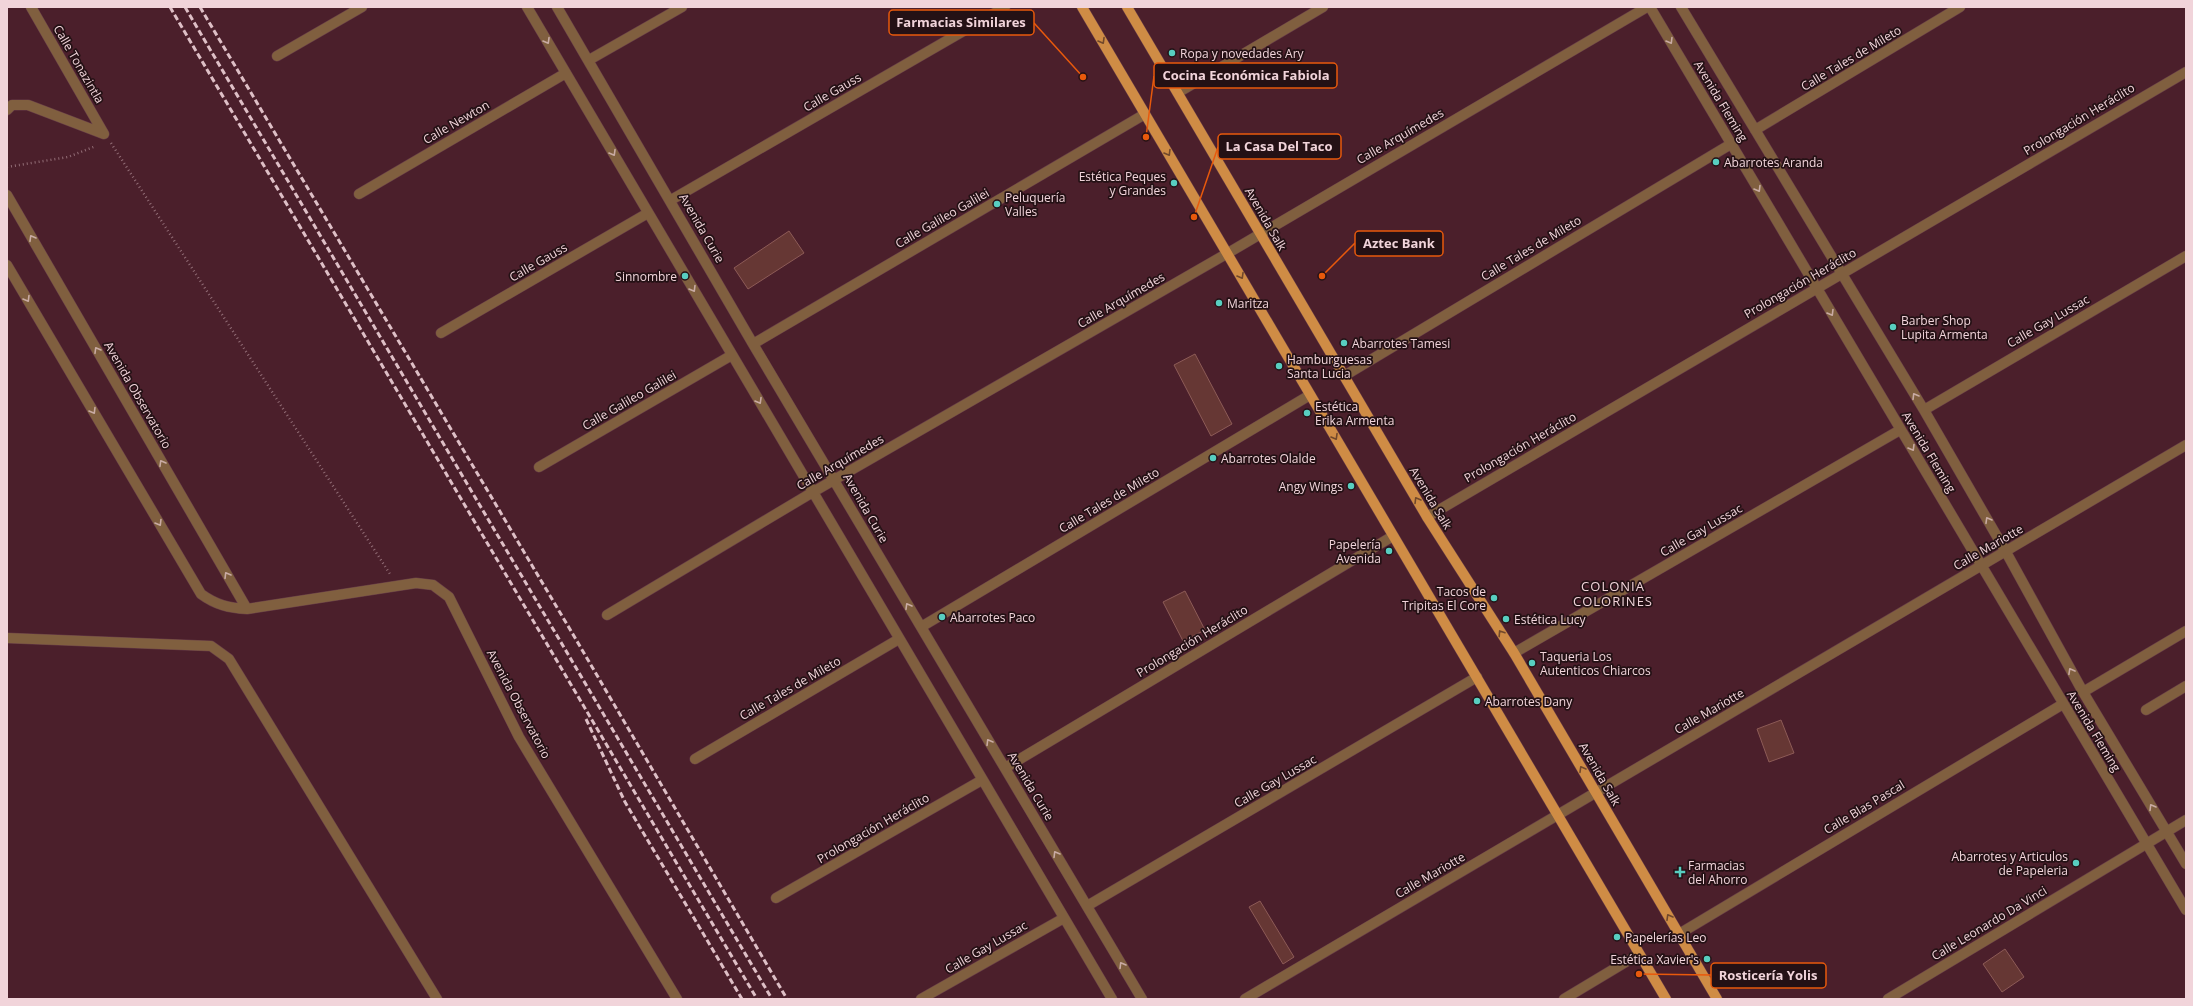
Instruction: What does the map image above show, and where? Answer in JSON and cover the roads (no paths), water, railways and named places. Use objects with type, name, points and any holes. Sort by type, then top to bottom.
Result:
[{"type":"main road","points":[[1082,7],[1666,999]]},
{"type":"main road","name":"Avenida Salk","points":[[1127,7],[1179,92],[1259,233],[1427,517],[1514,653],[1718,999]]},
{"type":"street","name":"Calle Tonazintla","points":[[7,110],[12,105],[28,105],[107,137],[31,7]]},
{"type":"street","points":[[277,56],[362,7]]},
{"type":"street","points":[[527,7],[1112,999]]},
{"type":"street","name":"Avenida Curie","points":[[557,7],[671,200],[753,344],[1142,999]]},
{"type":"street","points":[[589,60],[682,7]]},
{"type":"street","name":"Calle Gauss","points":[[671,200],[1005,7]]},
{"type":"street","points":[[1179,92],[1323,7]]},
{"type":"street","name":"Calle Arquímedes","points":[[607,615],[813,492],[1228,253],[1259,233],[1647,7]]},
{"type":"street","name":"Avenida Fleming","points":[[1650,7],[2186,910]]},
{"type":"street","name":"Avenida Fleming","points":[[1681,7],[1924,410],[2006,552],[2083,692],[2186,864]]},
{"type":"street","name":"Calle Tales de Mileto","points":[[1756,130],[1960,7]]},
{"type":"street","name":"Prolongación Heráclito","points":[[1427,517],[2186,72]]},
{"type":"street","name":"Calle Newton","points":[[359,194],[566,73]]},
{"type":"street","name":"Calle Galileo Galilei","points":[[753,344],[1145,114]]},
{"type":"street","name":"Calle Tales de Mileto","points":[[1344,376],[1731,144]]},
{"type":"street","name":"Avenida Observatorio","points":[[7,195],[248,608]]},
{"type":"street","name":"Calle Gauss","points":[[441,333],[648,213]]},
{"type":"street","name":"Calle Gay Lussac","points":[[1924,410],[2186,256]]},
{"type":"street","name":"Avenida Observatorio","points":[[7,265],[202,594],[213,603],[233,608],[248,608],[416,583],[433,585],[449,597],[519,737],[677,999]]},
{"type":"street","name":"Calle Galileo Galilei","points":[[539,467],[732,355]]},
{"type":"street","name":"Calle Tales de Mileto","points":[[921,627],[1310,395]]},
{"type":"street","name":"Calle Gay Lussac","points":[[1514,653],[1900,430]]},
{"type":"street","name":"Calle Mariotte","points":[[1245,999],[2186,445]]},
{"type":"street","name":"Prolongación Heráclito","points":[[1005,768],[1393,536]]},
{"type":"street","points":[[2083,692],[2186,631]]},
{"type":"street","points":[[7,638],[211,646],[228,659],[437,999]]},
{"type":"street","name":"Calle Tales de Mileto","points":[[695,759],[899,639]]},
{"type":"street","name":"Calle Gay Lussac","points":[[1087,906],[1476,677]]},
{"type":"street","points":[[2146,710],[2186,686]]},
{"type":"street","name":"Calle Blas Pascal","points":[[1679,934],[2063,704]]},
{"type":"street","name":"Prolongación Heráclito","points":[[776,898],[982,780]]},
{"type":"street","name":"Calle Leonardo Da Vinci","points":[[1888,999],[2186,820]]},
{"type":"street","name":"Calle Gay Lussac","points":[[921,999],[1064,918]]},
{"type":"street","points":[[1564,999],[1639,954]]},
{"type":"railway","points":[[170,7],[757,999]]},
{"type":"railway","points":[[185,7],[772,999]]},
{"type":"railway","points":[[200,7],[571,631],[787,999]]},
{"type":"railway","points":[[586,719],[625,802],[742,999]]},
{"type":"place","name":"Ropa y novedades Ary","points":[[1172,53]]},
{"type":"place","name":"Farmacias Similares","points":[[1083,77]]},
{"type":"place","name":"Cocina Económica Fabiola","points":[[1146,137]]},
{"type":"place","name":"Abarrotes Aranda","points":[[1716,162]]},
{"type":"place","name":"Estética Peques y Grandes","points":[[1174,183]]},
{"type":"place","name":"Peluquería Valles","points":[[997,204]]},
{"type":"place","name":"La Casa Del Taco","points":[[1194,217]]},
{"type":"place","name":"Sinnombre","points":[[685,276]]},
{"type":"place","name":"Aztec Bank","points":[[1322,276]]},
{"type":"place","name":"Maritza","points":[[1219,303]]},
{"type":"place","name":"Barber Shop Lupita Armenta","points":[[1893,327]]},
{"type":"place","name":"Abarrotes Tamesi","points":[[1344,343]]},
{"type":"place","name":"Hamburguesas Santa Lucia","points":[[1279,366]]},
{"type":"place","name":"Estética Erika Armenta","points":[[1307,413]]},
{"type":"place","name":"Abarrotes Olalde","points":[[1213,458]]},
{"type":"place","name":"Angy Wings","points":[[1351,486]]},
{"type":"place","name":"Papelería Avenida","points":[[1389,551]]},
{"type":"place","name":"Tacos de Tripitas El Core","points":[[1494,598]]},
{"type":"place","name":"Abarrotes Paco","points":[[942,617]]},
{"type":"place","name":"Estética Lucy","points":[[1506,619]]},
{"type":"place","name":"Taqueria Los Autenticos Chiarcos","points":[[1532,663]]},
{"type":"place","name":"Abarrotes Dany","points":[[1477,701]]},
{"type":"place","name":"Abarrotes y Articulos de Papeleria","points":[[2076,863]]},
{"type":"place","name":"Farmacias del Ahorro","points":[[1680,872]]},
{"type":"place","name":"Papelerías Leo","points":[[1617,937]]},
{"type":"place","name":"Estética Xavier's","points":[[1707,959]]},
{"type":"place","name":"Rosticería Yolis","points":[[1639,974]]},
{"type":"district","name":"COLONIA COLORINES","points":[[1613,594]]}]
